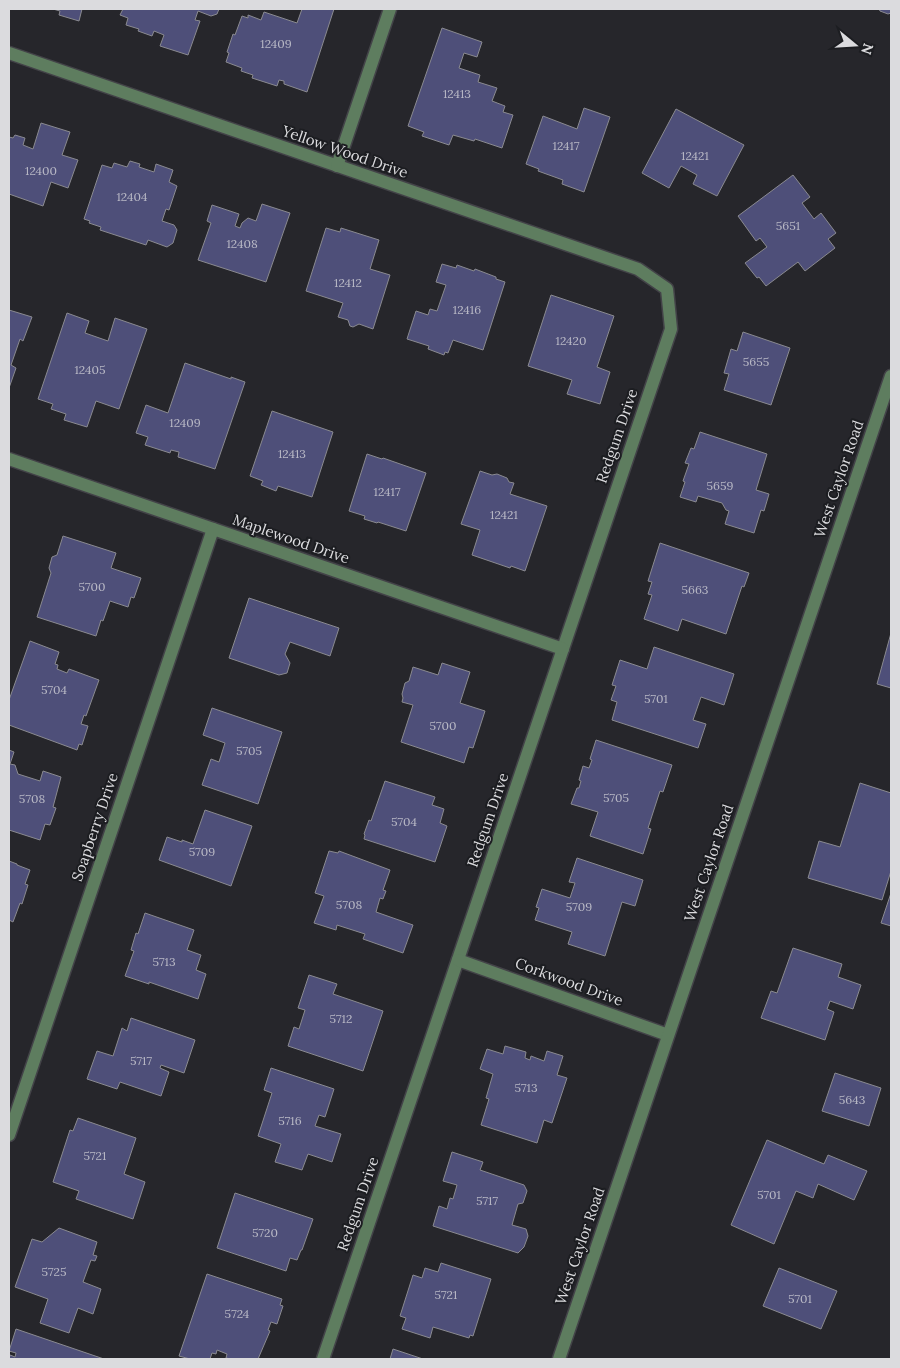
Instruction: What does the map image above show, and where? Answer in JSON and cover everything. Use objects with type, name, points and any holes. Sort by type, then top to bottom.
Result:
[{"type":"street","points":[[337,166],[390,9]]},
{"type":"street","name":"Yellow Wood Drive","points":[[9,53],[638,269],[667,289]]},
{"type":"street","name":"Redgum Drive","points":[[323,1359],[671,329],[667,289]]},
{"type":"street","name":"West Caylor Road","points":[[559,1359],[891,376]]},
{"type":"street","name":"Maplewood Drive","points":[[9,459],[563,649]]},
{"type":"street","name":"Soapberry Drive","points":[[9,1135],[213,529]]},
{"type":"street","name":"Corkwood Drive","points":[[458,960],[668,1035]]},
{"type":"building","points":[[53,9],[82,9],[79,21],[59,15],[60,11]]},
{"type":"building","points":[[123,9],[219,9],[217,14],[211,16],[198,11],[195,20],[200,21],[188,55],[160,46],[164,35],[154,31],[152,36],[126,25],[128,18],[120,15]]},
{"type":"building","points":[[302,9],[334,9],[307,92],[284,84],[284,81],[279,80],[277,86],[252,78],[253,75],[241,71],[242,68],[226,62],[233,34],[235,35],[242,16],[248,18],[248,15],[261,20],[264,12],[297,23]]},
{"type":"building","points":[[879,9],[891,9],[891,13],[888,14]]},
{"type":"building","points":[[442,28],[482,42],[477,57],[464,53],[459,68],[480,75],[478,82],[497,88],[492,101],[505,106],[503,112],[513,115],[502,148],[475,139],[474,141],[453,135],[449,145],[422,136],[424,132],[408,126]]},
{"type":"building","points":[[584,108],[610,117],[584,192],[562,184],[563,180],[538,171],[539,169],[526,164],[543,116],[577,129]]},
{"type":"building","points":[[676,109],[744,145],[717,196],[693,184],[697,175],[681,166],[669,188],[642,173]]},
{"type":"building","points":[[41,123],[70,132],[62,155],[78,160],[68,188],[51,182],[43,206],[9,194],[9,137],[13,138],[15,135],[25,138],[23,145],[33,149]]},
{"type":"building","points":[[130,161],[140,164],[139,167],[154,172],[156,164],[173,170],[169,182],[177,186],[169,210],[166,209],[162,221],[174,225],[177,230],[173,243],[167,247],[148,240],[146,245],[100,230],[101,227],[84,219],[102,165],[112,168],[114,163],[127,167]]},
{"type":"building","points":[[793,175],[810,197],[802,203],[814,219],[821,213],[836,233],[828,239],[835,248],[805,271],[798,262],[766,286],[745,263],[767,247],[760,238],[756,241],[738,216]]},
{"type":"building","points":[[262,204],[290,213],[266,282],[198,260],[211,223],[207,221],[212,205],[239,214],[235,226],[240,228],[242,223],[248,218],[256,221]]},
{"type":"building","points":[[326,228],[340,232],[341,228],[379,240],[370,269],[390,275],[373,329],[359,324],[353,327],[350,326],[348,320],[338,317],[343,303],[306,291]]},
{"type":"building","points":[[442,264],[456,268],[457,265],[474,271],[475,269],[505,282],[483,350],[453,340],[448,353],[445,352],[444,355],[428,349],[429,346],[407,339],[416,311],[428,315],[430,309],[437,311],[446,285],[436,282]]},
{"type":"building","points":[[551,295],[614,316],[597,367],[610,372],[600,404],[567,394],[572,380],[528,366]]},
{"type":"building","points":[[9,310],[32,317],[23,341],[20,339],[11,365],[16,368],[9,388]]},
{"type":"building","points":[[67,313],[89,321],[85,333],[108,341],[115,318],[147,329],[119,409],[96,401],[87,427],[64,420],[66,414],[51,409],[53,404],[38,399]]},
{"type":"building","points":[[743,332],[790,348],[771,405],[724,390],[729,374],[724,373],[731,349],[737,351]]},
{"type":"building","points":[[185,363],[245,382],[215,469],[178,457],[179,452],[171,450],[170,453],[145,445],[148,437],[136,433],[146,405],[168,413]]},
{"type":"building","points":[[272,411],[333,432],[312,497],[278,486],[276,491],[261,485],[263,481],[250,476]]},
{"type":"building","points":[[700,432],[767,454],[756,490],[769,494],[764,511],[761,510],[754,533],[725,524],[729,511],[726,510],[722,503],[698,496],[696,502],[680,497],[689,464],[685,463],[691,448],[694,449]]},
{"type":"building","points":[[367,454],[426,473],[406,531],[364,519],[365,516],[349,511]]},
{"type":"building","points":[[480,471],[492,475],[497,474],[514,483],[510,494],[547,506],[525,571],[472,555],[480,530],[461,524]]},
{"type":"building","points":[[63,536],[116,553],[111,568],[141,578],[134,598],[131,597],[128,607],[110,601],[96,636],[37,617],[51,573],[49,568],[52,557],[57,555]]},
{"type":"building","points":[[660,543],[749,573],[744,587],[742,586],[726,634],[682,619],[678,631],[644,619],[652,595],[648,594],[652,582],[648,581]]},
{"type":"building","points":[[249,598],[339,628],[330,656],[290,642],[285,654],[290,663],[287,673],[279,675],[229,658]]},
{"type":"building","points":[[891,633],[891,688],[877,684]]},
{"type":"building","points":[[30,641],[59,652],[55,664],[58,665],[57,669],[67,673],[69,669],[99,680],[86,716],[84,715],[81,724],[88,726],[82,745],[79,744],[77,750],[9,725],[9,700]]},
{"type":"building","points":[[654,647],[734,674],[724,705],[701,697],[693,720],[706,724],[698,748],[612,720],[617,702],[611,700],[616,686],[612,685],[620,660],[647,669]]},
{"type":"building","points":[[442,663],[470,672],[460,703],[485,711],[473,748],[469,747],[464,763],[401,742],[413,705],[402,702],[402,694],[405,683],[409,681],[413,667],[438,675]]},
{"type":"building","points":[[212,708],[282,732],[258,804],[202,785],[211,759],[219,762],[225,743],[203,735]]},
{"type":"building","points":[[596,740],[672,765],[663,792],[660,791],[648,828],[651,829],[643,854],[590,836],[598,812],[571,804],[577,788],[579,788],[583,766],[589,768]]},
{"type":"building","points":[[9,750],[14,752],[10,764],[15,765],[18,774],[40,781],[43,771],[61,777],[53,807],[56,808],[50,825],[45,824],[40,840],[9,830]]},
{"type":"building","points":[[385,781],[435,797],[432,805],[444,809],[440,823],[447,826],[435,862],[364,839],[369,820],[371,821]]},
{"type":"building","points":[[860,783],[891,793],[891,871],[882,900],[808,878],[819,841],[840,847]]},
{"type":"building","points":[[205,810],[252,826],[231,886],[159,860],[167,837],[193,844]]},
{"type":"building","points":[[329,851],[338,853],[339,851],[390,870],[383,890],[386,891],[383,899],[380,898],[376,912],[413,925],[403,953],[363,939],[365,934],[337,925],[336,930],[314,923],[324,896],[315,893]]},
{"type":"building","points":[[577,858],[643,880],[635,906],[622,902],[605,956],[568,944],[572,932],[535,920],[539,908],[536,907],[542,889],[570,898],[575,883],[569,882]]},
{"type":"building","points":[[9,861],[30,870],[25,884],[28,885],[22,904],[20,903],[13,922],[9,920]]},
{"type":"building","points":[[891,893],[891,926],[881,923]]},
{"type":"building","points":[[145,913],[194,930],[187,950],[201,955],[196,970],[206,974],[198,999],[125,976],[134,951],[131,950],[136,933],[138,934]]},
{"type":"building","points":[[793,948],[842,964],[838,977],[861,985],[853,1009],[830,1001],[827,1009],[834,1012],[825,1040],[761,1018],[771,991],[777,993]]},
{"type":"building","points":[[309,975],[337,984],[333,994],[383,1011],[363,1071],[288,1046],[294,1027],[299,1029],[305,1010],[298,1008]]},
{"type":"building","points":[[131,1018],[195,1040],[184,1073],[161,1065],[160,1068],[169,1072],[161,1096],[120,1082],[117,1089],[87,1079],[97,1051],[113,1056],[122,1028],[127,1031]]},
{"type":"building","points":[[505,1046],[526,1052],[525,1058],[530,1060],[531,1056],[544,1061],[547,1051],[563,1056],[557,1075],[567,1078],[552,1123],[544,1120],[537,1143],[481,1125],[489,1099],[486,1098],[493,1074],[480,1069],[487,1049],[503,1054]]},
{"type":"building","points":[[271,1068],[334,1089],[325,1117],[319,1115],[315,1126],[341,1134],[332,1162],[308,1154],[302,1170],[275,1162],[281,1144],[258,1136],[272,1093],[264,1090]]},
{"type":"building","points":[[835,1073],[881,1088],[869,1126],[822,1111]]},
{"type":"building","points":[[78,1118],[136,1138],[124,1174],[145,1182],[133,1219],[76,1199],[79,1191],[53,1182],[70,1130],[73,1131]]},
{"type":"building","points":[[767,1140],[824,1164],[828,1155],[867,1171],[854,1200],[818,1184],[813,1198],[796,1191],[774,1244],[731,1225]]},
{"type":"building","points":[[452,1152],[483,1162],[480,1170],[524,1185],[527,1191],[523,1203],[518,1204],[512,1225],[526,1229],[528,1236],[524,1247],[518,1253],[433,1226],[439,1206],[447,1209],[450,1198],[453,1199],[457,1185],[443,1181]]},
{"type":"building","points":[[235,1193],[313,1219],[297,1260],[290,1258],[286,1271],[217,1248]]},
{"type":"building","points":[[59,1228],[97,1242],[93,1255],[97,1256],[95,1261],[91,1260],[83,1282],[101,1289],[93,1314],[78,1308],[69,1333],[40,1323],[48,1299],[15,1287],[32,1239],[42,1242]]},
{"type":"building","points":[[441,1263],[491,1279],[473,1336],[470,1335],[469,1338],[433,1327],[430,1338],[402,1329],[406,1318],[400,1316],[413,1275],[422,1278],[425,1268],[438,1272]]},
{"type":"building","points":[[779,1268],[837,1291],[821,1329],[763,1306]]},
{"type":"building","points":[[207,1274],[282,1299],[280,1305],[283,1306],[277,1324],[271,1322],[268,1330],[270,1331],[258,1359],[226,1358],[227,1354],[217,1350],[216,1354],[212,1353],[210,1359],[190,1359],[179,1356]]},
{"type":"building","points":[[16,1329],[104,1359],[9,1359],[10,1355],[15,1357],[16,1353],[9,1351]]},
{"type":"building","points":[[393,1349],[423,1359],[390,1359]]}]
